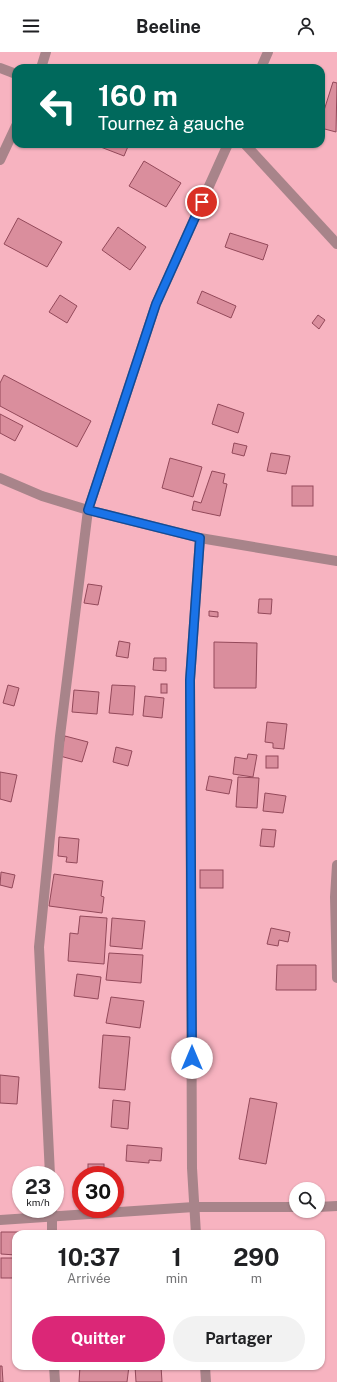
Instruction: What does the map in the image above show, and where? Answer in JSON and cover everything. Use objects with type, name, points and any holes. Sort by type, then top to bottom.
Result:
[{"type":"street","points":[[42,64],[46,52]]},
{"type":"street","points":[[263,64],[268,52]]},
{"type":"street","points":[[0,68],[12,72]]},
{"type":"street","points":[[0,160],[12,134]]},
{"type":"street","points":[[50,1166],[39,947],[60,736],[88,510],[156,304],[226,148]]},
{"type":"street","points":[[249,148],[337,244]]},
{"type":"street","points":[[0,478],[42,496],[88,510],[200,538],[337,561]]},
{"type":"street","points":[[196,1230],[192,1168],[190,680],[200,538]]},
{"type":"street","points":[[337,865],[335,897],[337,978]]},
{"type":"street","points":[[325,1207],[337,1206]]},
{"type":"street","points":[[64,1213],[194,1208],[289,1207]]},
{"type":"street","points":[[0,1220],[15,1218]]},
{"type":"street","points":[[52,1218],[52,1230]]},
{"type":"street","points":[[54,1370],[55,1382]]},
{"type":"street","points":[[205,1370],[206,1382]]},
{"type":"building","points":[[333,82],[337,83],[336,132],[325,129],[325,107]]},
{"type":"building","points":[[103,148],[127,148],[124,156]]},
{"type":"building","points":[[144,161],[181,183],[166,207],[129,186]]},
{"type":"building","points":[[18,218],[62,242],[47,267],[4,244]]},
{"type":"building","points":[[118,227],[146,247],[130,270],[102,250]]},
{"type":"building","points":[[230,233],[268,245],[263,260],[225,247]]},
{"type":"building","points":[[202,291],[236,306],[231,318],[197,303]]},
{"type":"building","points":[[60,295],[77,306],[67,323],[49,312]]},
{"type":"building","points":[[318,315],[325,320],[319,329],[312,323]]},
{"type":"building","points":[[4,375],[91,421],[77,447],[0,406],[0,383]]},
{"type":"building","points":[[218,404],[244,413],[238,433],[212,424]]},
{"type":"building","points":[[0,414],[23,426],[15,441],[0,433]]},
{"type":"building","points":[[234,443],[247,446],[244,456],[232,453]]},
{"type":"building","points":[[271,453],[290,456],[286,474],[267,471]]},
{"type":"building","points":[[170,458],[202,467],[193,497],[162,488]]},
{"type":"building","points":[[212,471],[225,474],[223,483],[227,484],[220,516],[192,510],[194,501],[201,503]]},
{"type":"building","points":[[292,486],[313,486],[313,506],[292,506]]},
{"type":"building","points":[[88,584],[102,586],[98,605],[84,603]]},
{"type":"building","points":[[259,599],[272,599],[271,614],[258,613]]},
{"type":"building","points":[[209,611],[218,612],[218,617],[209,616]]},
{"type":"building","points":[[119,641],[130,643],[128,658],[116,656]]},
{"type":"building","points":[[214,642],[257,643],[256,688],[214,688]]},
{"type":"building","points":[[154,658],[166,658],[166,671],[153,670]]},
{"type":"building","points":[[161,684],[167,684],[167,693],[161,693]]},
{"type":"building","points":[[8,685],[19,688],[14,706],[3,703]]},
{"type":"building","points":[[112,685],[135,686],[133,715],[109,713]]},
{"type":"building","points":[[74,690],[99,692],[97,714],[72,712]]},
{"type":"building","points":[[145,696],[164,698],[162,718],[143,716]]},
{"type":"building","points":[[267,722],[287,724],[284,749],[273,748],[273,743],[265,742]]},
{"type":"building","points":[[65,736],[88,742],[82,762],[60,756]]},
{"type":"building","points":[[116,747],[132,751],[128,766],[113,762]]},
{"type":"building","points":[[248,754],[257,755],[253,777],[233,774],[235,757],[247,759]]},
{"type":"building","points":[[266,756],[278,756],[278,768],[266,768]]},
{"type":"building","points":[[0,772],[17,775],[11,802],[0,799]]},
{"type":"building","points":[[209,776],[232,780],[229,794],[206,790]]},
{"type":"building","points":[[238,777],[259,778],[257,808],[236,807]]},
{"type":"building","points":[[265,793],[286,796],[283,813],[263,811]]},
{"type":"building","points":[[262,829],[276,830],[274,847],[260,846]]},
{"type":"building","points":[[59,837],[79,839],[77,863],[66,862],[67,857],[58,856]]},
{"type":"building","points":[[200,870],[223,870],[223,888],[200,888]]},
{"type":"building","points":[[1,872],[15,875],[12,888],[0,885]]},
{"type":"building","points":[[54,874],[103,881],[101,896],[104,897],[102,913],[49,906]]},
{"type":"building","points":[[80,916],[107,918],[104,964],[68,961],[70,933],[78,934]]},
{"type":"building","points":[[112,918],[145,921],[142,949],[110,946]]},
{"type":"building","points":[[271,928],[290,932],[288,942],[279,940],[278,946],[267,944]]},
{"type":"building","points":[[109,953],[143,955],[141,983],[106,980]]},
{"type":"building","points":[[277,965],[316,965],[316,990],[276,990]]},
{"type":"building","points":[[77,974],[101,977],[98,999],[74,996]]},
{"type":"building","points":[[111,997],[144,1001],[140,1028],[106,1023]]},
{"type":"building","points":[[103,1035],[130,1037],[125,1090],[99,1088]]},
{"type":"building","points":[[0,1075],[19,1077],[17,1104],[0,1103]]},
{"type":"building","points":[[250,1098],[277,1103],[266,1164],[239,1159]]},
{"type":"building","points":[[113,1100],[130,1102],[128,1129],[111,1127]]},
{"type":"building","points":[[127,1145],[162,1148],[161,1161],[149,1160],[149,1163],[126,1161]]},
{"type":"building","points":[[88,1164],[104,1164],[104,1166],[88,1166]]},
{"type":"building","points":[[1,1232],[12,1232],[12,1255],[1,1254]]},
{"type":"building","points":[[1,1258],[12,1258],[12,1278],[1,1278]]},
{"type":"building","points":[[0,1366],[2,1366],[3,1382],[0,1382]]},
{"type":"building","points":[[80,1370],[128,1370],[127,1382],[79,1382]]},
{"type":"building","points":[[135,1370],[161,1370],[162,1382],[136,1382]]},
{"type":"route","points":[[192,1058],[190,680],[200,538],[88,510],[156,304],[202,202]]}]
